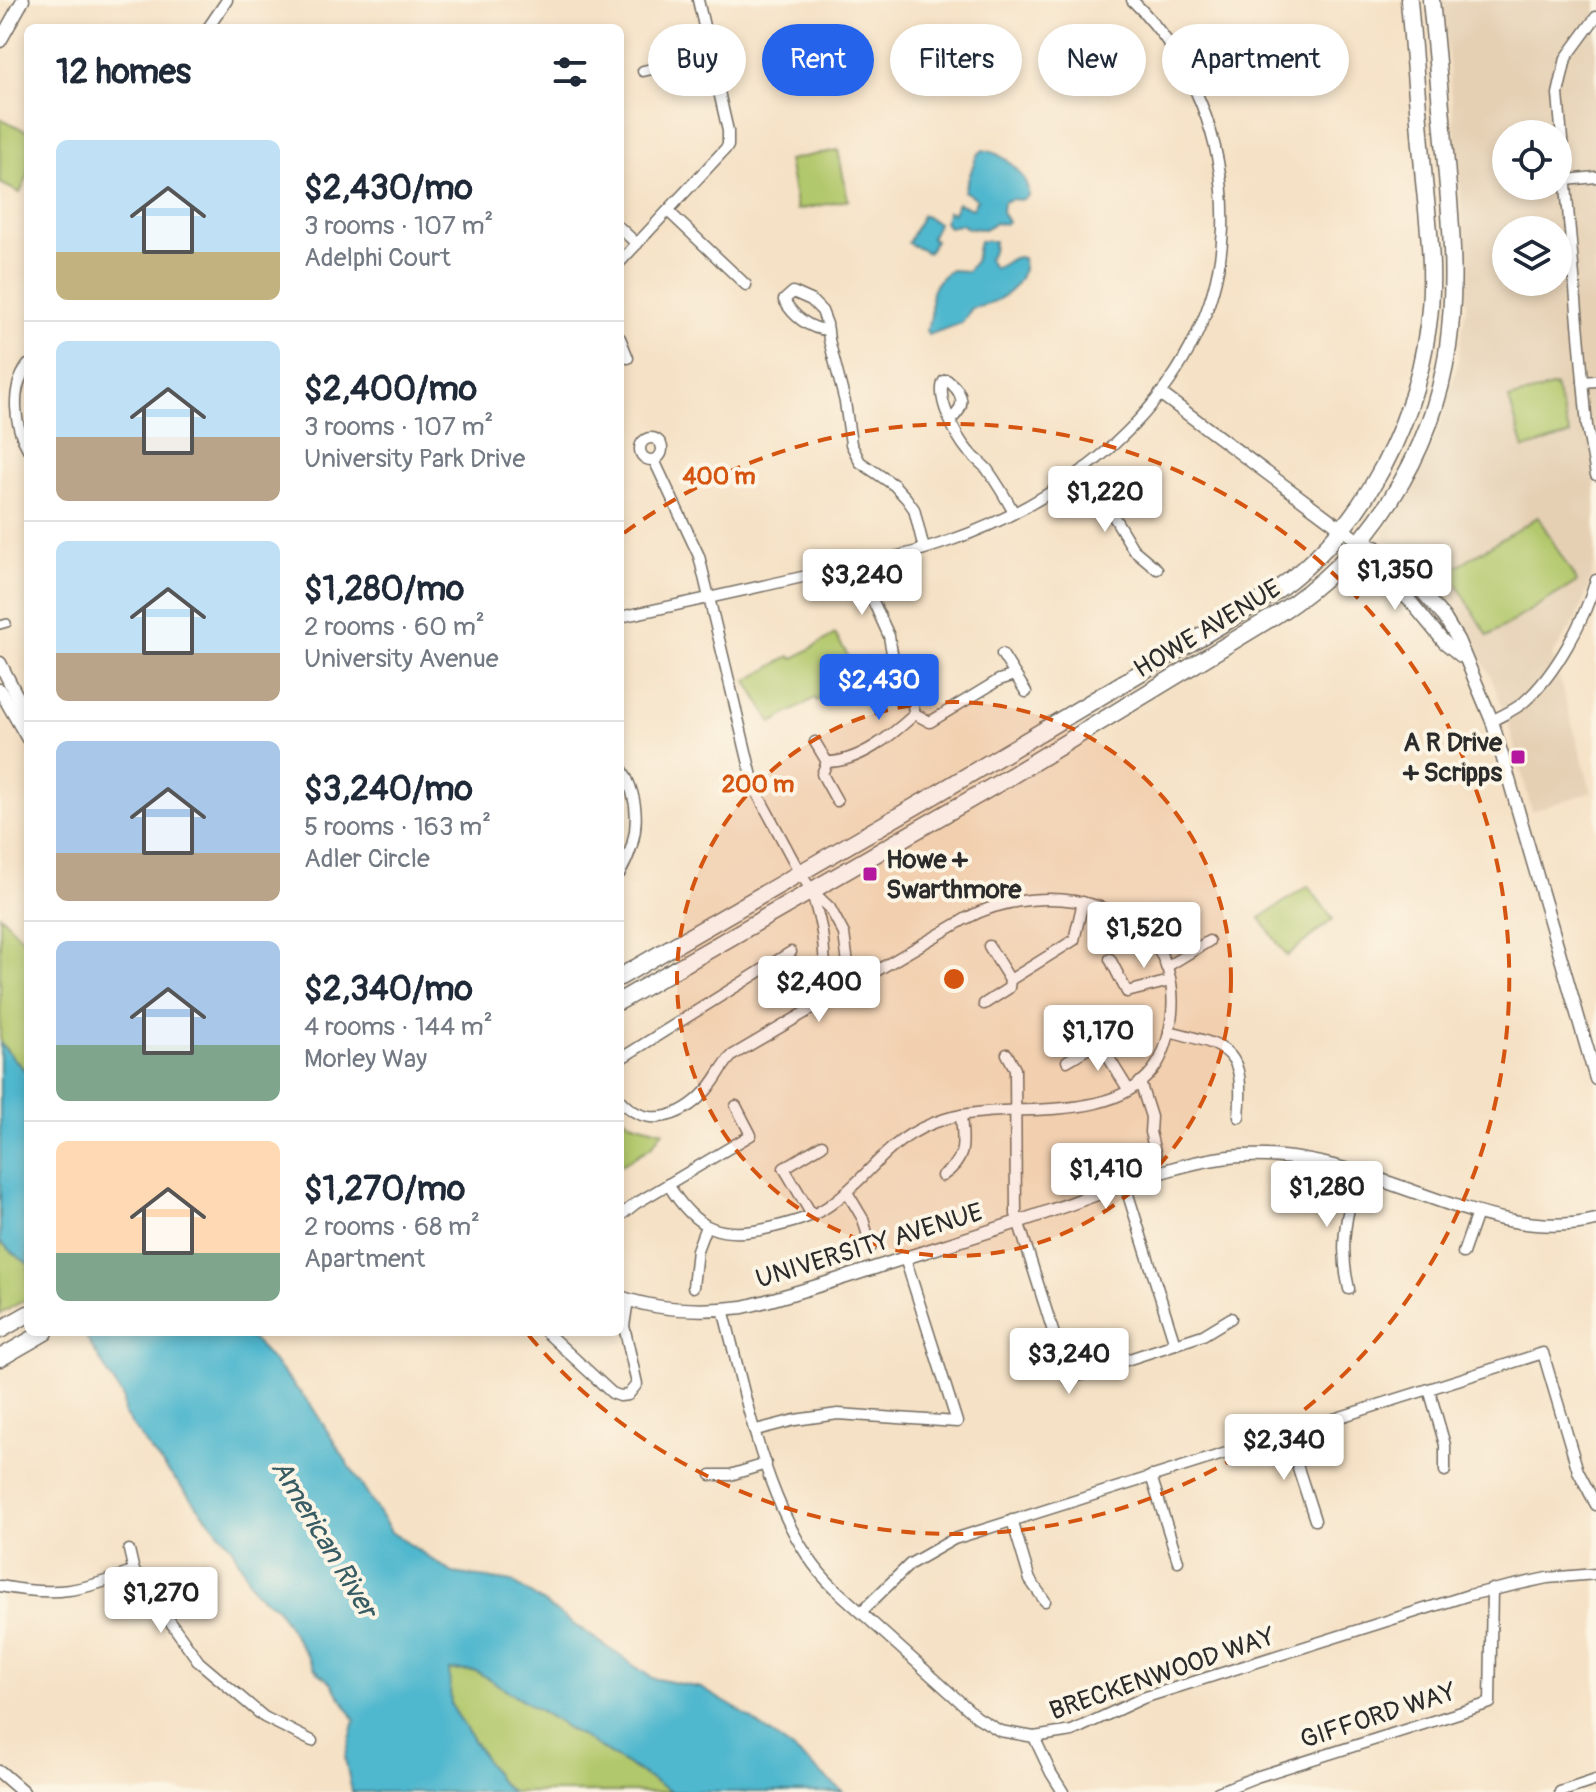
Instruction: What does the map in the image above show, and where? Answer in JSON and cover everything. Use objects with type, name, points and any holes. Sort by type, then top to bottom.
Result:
[{"type":"main road","name":"HOWE AVENUE","points":[[624,975],[1279,590],[1306,568],[1342,529],[1381,473],[1396,442],[1416,380],[1428,325],[1431,255],[1409,0]]},
{"type":"main road","name":"HOWE AVENUE","points":[[624,999],[1011,776],[1300,600],[1361,543],[1399,487],[1420,443],[1442,381],[1448,346],[1453,246],[1431,0]]},
{"type":"main road","points":[[0,1330],[24,1316]]},
{"type":"main road","points":[[0,1358],[38,1336]]},
{"type":"street","points":[[0,41],[23,0]]},
{"type":"street","points":[[211,24],[227,0]]},
{"type":"street","points":[[698,0],[704,24]]},
{"type":"street","points":[[624,616],[924,549],[973,532],[1014,513],[1085,468],[1130,429],[1161,394],[1191,349],[1213,292],[1222,242],[1222,191],[1214,141],[1194,89],[1164,37],[1132,0]]},
{"type":"street","points":[[1562,120],[1559,84],[1566,58],[1596,17]]},
{"type":"street","points":[[643,71],[648,70]]},
{"type":"street","points":[[624,258],[728,146],[720,96]]},
{"type":"street","points":[[1572,179],[1596,177]]},
{"type":"street","points":[[1568,200],[1587,426],[1596,475]]},
{"type":"street","points":[[668,211],[746,285]]},
{"type":"street","points":[[624,232],[637,244]]},
{"type":"street","points":[[828,330],[845,402],[851,444],[860,462],[894,485],[914,509],[924,549]]},
{"type":"street","points":[[624,348],[628,358]]},
{"type":"street","points":[[24,370],[15,408],[24,436]]},
{"type":"street","points":[[1583,382],[1596,381]]},
{"type":"street","points":[[1161,394],[1361,543],[1376,547],[1444,617],[1458,640],[1492,721],[1596,1079]]},
{"type":"street","points":[[950,420],[1014,513]]},
{"type":"street","points":[[654,460],[692,538],[751,778],[761,803],[800,873],[812,891],[830,908],[844,934],[851,986]]},
{"type":"street","points":[[1085,468],[1133,549],[1157,569]]},
{"type":"street","points":[[861,564],[889,636],[894,664],[908,687],[915,714],[930,722],[999,680],[1015,675]]},
{"type":"street","points":[[1492,721],[1523,703],[1540,684],[1576,629],[1596,580]]},
{"type":"street","points":[[1002,654],[1026,692]]},
{"type":"street","points":[[0,663],[24,710]]},
{"type":"street","points":[[0,690],[24,732]]},
{"type":"street","points":[[827,762],[843,762],[894,733],[915,714]]},
{"type":"street","points":[[815,742],[827,762]]},
{"type":"street","points":[[827,762],[822,774],[837,801]]},
{"type":"street","points":[[624,774],[631,787],[637,819],[632,849],[624,865]]},
{"type":"street","points":[[812,891],[823,937],[824,974],[830,997]]},
{"type":"street","points":[[624,1103],[650,1118],[677,1114],[709,1087],[733,1055],[965,919],[995,905],[1049,898],[1083,902],[1110,910],[1138,928],[1151,941],[1166,967],[1173,1003],[1169,1031],[1156,1067],[1128,1089],[1088,1105],[961,1115],[931,1123],[896,1143],[847,1192],[812,1215],[744,1234],[706,1226],[689,1214],[668,1184]]},
{"type":"street","points":[[1010,980],[1074,940],[1083,902]]},
{"type":"street","points":[[1166,967],[1209,941]]},
{"type":"street","points":[[984,1004],[1009,988],[1010,980],[989,946]]},
{"type":"street","points":[[624,1056],[791,952]]},
{"type":"street","points":[[1110,959],[1127,992],[1170,981]]},
{"type":"street","points":[[1169,1031],[1213,1043],[1235,1060],[1241,1079],[1239,1117]]},
{"type":"street","points":[[1067,1061],[1099,1042],[1128,1089]]},
{"type":"street","points":[[1007,1054],[1015,1069],[1014,1198],[1018,1222],[1068,1379],[1216,1329],[1231,1318]]},
{"type":"street","points":[[1140,1082],[1151,1117],[1150,1132],[1156,1156]]},
{"type":"street","points":[[624,1213],[751,1135],[736,1106]]},
{"type":"street","points":[[942,1176],[961,1158],[961,1115]]},
{"type":"street","points":[[812,1215],[784,1168],[822,1145]]},
{"type":"street","name":"UNIVERSITY AVENUE","points":[[624,1298],[671,1309],[723,1309],[769,1301],[1196,1163],[1237,1156],[1294,1158],[1360,1173],[1477,1213],[1533,1225],[1573,1225],[1596,1220]]},
{"type":"street","points":[[1349,1289],[1343,1255],[1344,1222],[1360,1173]]},
{"type":"street","points":[[1125,1185],[1175,1344]]},
{"type":"street","points":[[847,1192],[863,1219],[871,1247]]},
{"type":"street","points":[[1463,1253],[1477,1213]]},
{"type":"street","points":[[693,1287],[697,1250],[706,1226]]},
{"type":"street","points":[[756,1430],[838,1414],[957,1422],[905,1258]]},
{"type":"street","points":[[550,1336],[612,1393],[628,1395],[637,1384],[624,1326],[624,1298]]},
{"type":"street","name":"BRECKENWOOD WAY","points":[[723,1309],[766,1464],[789,1524],[811,1563],[977,1717],[1000,1731],[1034,1737],[1059,1735],[1143,1698],[1492,1589],[1547,1578],[1596,1574]]},
{"type":"street","points":[[861,1612],[895,1576],[920,1556],[954,1539],[1543,1353],[1578,1471],[1596,1505]]},
{"type":"street","points":[[1429,1389],[1445,1445],[1445,1471]]},
{"type":"street","points":[[1287,1434],[1315,1520]]},
{"type":"street","points":[[711,1475],[730,1475],[766,1464]]},
{"type":"street","points":[[1151,1476],[1178,1561]]},
{"type":"street","points":[[1012,1520],[1030,1580],[1045,1601]]},
{"type":"street","points":[[129,1550],[134,1571],[199,1662],[264,1717],[312,1741]]},
{"type":"street","points":[[0,1586],[40,1594],[63,1592],[100,1584],[134,1571]]},
{"type":"street","name":"GIFFORD WAY","points":[[1218,1792],[1256,1777],[1490,1703],[1492,1589]]},
{"type":"street","points":[[1034,1737],[1063,1792]]},
{"type":"street","points":[[0,1772],[23,1792]]},
{"type":"street","points":[[1560,1792],[1596,1780]]},
{"type":"shaded area","points":[[1443,0],[1596,0],[1595,558],[1576,620],[1552,655],[1592,792],[1532,811],[1509,726],[1492,679],[1467,631],[1433,587],[1384,536],[1385,529],[1415,481],[1440,425],[1456,370],[1466,308],[1466,256]]},
{"type":"green space","points":[[0,118],[24,130],[24,184],[20,193],[0,183]]},
{"type":"green space","points":[[838,150],[848,200],[797,210],[788,160]]},
{"type":"green space","points":[[1555,386],[1570,435],[1524,449],[1509,399]]},
{"type":"green space","points":[[1538,517],[1577,582],[1488,636],[1449,571]]},
{"type":"green space","points":[[835,634],[860,676],[772,723],[747,681]]},
{"type":"green space","points":[[1308,886],[1333,919],[1287,956],[1260,918]]},
{"type":"green space","points":[[0,915],[24,940],[24,1070],[0,1043]]},
{"type":"green space","points":[[624,1118],[663,1131],[651,1147],[624,1164]]},
{"type":"green space","points":[[0,1242],[24,1261],[24,1300],[0,1314]]},
{"type":"green space","points":[[448,1670],[476,1671],[671,1792],[512,1792],[498,1780],[451,1705]]},
{"type":"water","points":[[983,150],[998,155],[1020,173],[1028,196],[1003,202],[1002,212],[1008,222],[1005,224],[995,223],[984,229],[966,228],[963,224],[949,227],[944,222],[948,211],[953,213],[958,203],[972,209],[977,199],[964,191],[977,155]]},
{"type":"water","points":[[922,215],[938,223],[931,238],[935,240],[928,253],[908,243]]},
{"type":"water","points":[[979,241],[994,241],[993,252],[988,259],[994,268],[1015,258],[1023,258],[1020,278],[1000,299],[972,308],[962,323],[928,335],[926,330],[935,286],[951,270],[967,271],[975,261]]},
{"type":"water","points":[[0,1043],[24,1070],[24,1261],[0,1242]]},
{"type":"water","name":"American River","points":[[85,1336],[246,1336],[256,1342],[311,1405],[391,1532],[453,1573],[513,1582],[652,1678],[701,1688],[740,1711],[792,1749],[843,1792],[671,1792],[476,1671],[449,1670],[451,1705],[498,1780],[512,1792],[352,1792],[345,1758],[355,1720],[332,1684],[315,1669],[277,1608],[255,1592],[231,1546],[124,1414],[123,1398]]},
{"type":"place","name":"A R Drive + Scripps","points":[[1518,757]]},
{"type":"place","name":"Howe + Swarthmore","points":[[870,874]]}]
